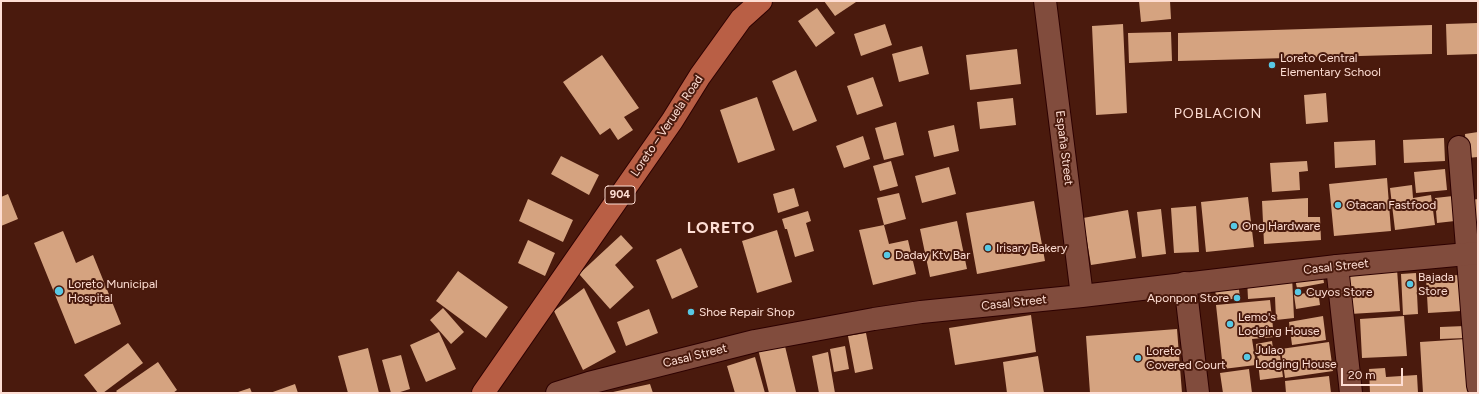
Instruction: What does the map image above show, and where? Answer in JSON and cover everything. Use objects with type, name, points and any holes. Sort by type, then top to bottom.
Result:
[{"type":"main road","name":"Loreto – Veruela Road","points":[[483,393],[672,121],[704,70],[741,19],[761,1]]},
{"type":"street","name":"España Street","points":[[1045,1],[1082,296]]},
{"type":"street","points":[[1459,148],[1473,254],[1478,386]]},
{"type":"street","name":"Casal Street","points":[[557,393],[589,382],[755,341],[827,327],[921,312],[1082,296],[1337,266],[1473,254]]},
{"type":"street","points":[[1337,266],[1351,393]]},
{"type":"street","points":[[1185,283],[1198,393]]},
{"type":"building","points":[[824,1],[855,1],[856,2],[835,16]]},
{"type":"building","points":[[1139,1],[1170,1],[1171,19],[1141,22]]},
{"type":"building","points":[[817,8],[835,33],[816,47],[798,21]]},
{"type":"building","points":[[1478,23],[1478,54],[1447,55],[1446,24]]},
{"type":"building","points":[[885,24],[892,45],[861,56],[854,34]]},
{"type":"building","points":[[1123,24],[1127,113],[1096,115],[1092,26]]},
{"type":"building","points":[[1432,25],[1432,54],[1178,61],[1178,33]]},
{"type":"building","points":[[1171,32],[1172,61],[1129,63],[1128,33]]},
{"type":"building","points":[[922,46],[929,74],[899,82],[892,54]]},
{"type":"building","points":[[1017,49],[1021,84],[970,90],[966,55]]},
{"type":"building","points":[[602,55],[639,108],[624,117],[633,130],[618,140],[610,128],[600,135],[563,82]]},
{"type":"building","points":[[796,70],[817,121],[793,131],[772,81]]},
{"type":"building","points":[[873,77],[883,106],[857,115],[847,86]]},
{"type":"building","points":[[1326,93],[1328,122],[1306,124],[1304,95]]},
{"type":"building","points":[[757,97],[775,150],[738,163],[720,110]]},
{"type":"building","points":[[1013,98],[1016,125],[980,129],[977,102]]},
{"type":"building","points":[[896,122],[904,155],[884,160],[875,128]]},
{"type":"building","points":[[954,125],[959,151],[934,157],[928,131]]},
{"type":"building","points":[[1478,132],[1478,157],[1467,158],[1465,134]]},
{"type":"building","points":[[863,136],[870,159],[844,168],[836,146]]},
{"type":"building","points":[[1444,138],[1445,161],[1404,163],[1403,140]]},
{"type":"building","points":[[1375,140],[1376,165],[1335,168],[1334,142]]},
{"type":"building","points":[[561,156],[599,175],[589,195],[551,174]]},
{"type":"building","points":[[891,161],[898,186],[880,191],[873,166]]},
{"type":"building","points":[[1307,161],[1308,171],[1299,172],[1300,190],[1272,192],[1270,163]]},
{"type":"building","points":[[949,167],[956,194],[922,203],[915,176]]},
{"type":"building","points":[[1445,169],[1447,190],[1416,193],[1414,172]]},
{"type":"building","points":[[1387,178],[1391,231],[1334,236],[1329,184]]},
{"type":"building","points":[[1412,185],[1413,198],[1431,195],[1435,225],[1395,230],[1390,188]]},
{"type":"building","points":[[794,188],[799,206],[778,213],[773,194]]},
{"type":"building","points":[[899,193],[906,219],[884,225],[877,198]]},
{"type":"building","points":[[8,194],[18,219],[1,226],[1,197]]},
{"type":"building","points":[[1453,196],[1455,221],[1437,223],[1435,198]]},
{"type":"building","points":[[1248,197],[1254,247],[1206,252],[1201,202]]},
{"type":"building","points":[[1308,198],[1308,217],[1320,217],[1321,240],[1264,244],[1262,201]]},
{"type":"building","points":[[528,199],[573,220],[563,242],[519,221]]},
{"type":"building","points":[[1478,199],[1478,223],[1475,224],[1471,200]]},
{"type":"building","points":[[1034,201],[1045,261],[977,274],[966,213]]},
{"type":"building","points":[[1196,206],[1199,252],[1174,253],[1171,208]]},
{"type":"building","points":[[1161,209],[1166,254],[1142,257],[1137,212]]},
{"type":"building","points":[[1128,210],[1136,258],[1091,265],[1083,218]]},
{"type":"building","points":[[808,211],[811,221],[806,223],[814,251],[795,257],[787,229],[785,229],[782,219]]},
{"type":"building","points":[[957,221],[967,269],[930,277],[920,229]]},
{"type":"building","points":[[884,225],[889,244],[908,240],[916,274],[873,285],[859,230]]},
{"type":"building","points":[[777,230],[792,282],[757,293],[742,241]]},
{"type":"building","points":[[63,231],[76,263],[93,255],[121,324],[75,344],[34,243]]},
{"type":"building","points":[[621,235],[633,248],[615,265],[634,287],[610,309],[579,274]]},
{"type":"building","points":[[528,240],[555,253],[545,276],[518,263]]},
{"type":"building","points":[[681,248],[698,287],[672,299],[656,260]]},
{"type":"building","points":[[1397,269],[1400,311],[1350,314],[1348,272]]},
{"type":"building","points":[[1322,270],[1324,283],[1297,288],[1294,275]]},
{"type":"building","points":[[458,271],[508,307],[486,338],[436,301]]},
{"type":"building","points":[[1416,273],[1418,314],[1403,315],[1401,274]]},
{"type":"building","points":[[1459,275],[1461,311],[1428,313],[1426,277]]},
{"type":"building","points":[[1292,276],[1294,318],[1276,320],[1275,297],[1248,299],[1247,279]]},
{"type":"building","points":[[1238,281],[1240,298],[1216,301],[1215,284]]},
{"type":"building","points":[[584,288],[616,352],[583,370],[554,311]]},
{"type":"building","points":[[1318,291],[1320,305],[1296,309],[1294,295]]},
{"type":"building","points":[[1270,300],[1274,337],[1252,339],[1256,365],[1223,369],[1216,305]]},
{"type":"building","points":[[443,308],[464,332],[451,344],[430,320]]},
{"type":"building","points":[[649,309],[658,333],[626,346],[617,322]]},
{"type":"building","points":[[1031,315],[1036,352],[955,365],[949,328]]},
{"type":"building","points":[[1323,316],[1326,340],[1292,345],[1289,322]]},
{"type":"building","points":[[1404,316],[1407,356],[1362,358],[1360,319]]},
{"type":"building","points":[[1465,326],[1466,338],[1440,339],[1440,327]]},
{"type":"building","points":[[1177,329],[1182,393],[1090,393],[1086,336]]},
{"type":"building","points":[[439,332],[456,369],[426,382],[410,345]]},
{"type":"building","points":[[866,333],[873,369],[855,373],[848,336]]},
{"type":"building","points":[[1466,339],[1469,393],[1423,393],[1420,342]]},
{"type":"building","points":[[1272,341],[1273,349],[1279,348],[1283,377],[1260,380],[1256,344]]},
{"type":"building","points":[[784,342],[796,392],[769,393],[758,349]]},
{"type":"building","points":[[1329,342],[1333,371],[1285,378],[1281,349]]},
{"type":"building","points":[[128,343],[143,363],[103,393],[98,393],[84,375]]},
{"type":"building","points":[[845,346],[849,369],[834,372],[830,349]]},
{"type":"building","points":[[368,348],[379,393],[348,393],[338,356]]},
{"type":"building","points":[[828,352],[835,393],[819,393],[812,356]]},
{"type":"building","points":[[401,355],[410,389],[397,393],[391,393],[382,360]]},
{"type":"building","points":[[1038,356],[1044,393],[1007,393],[1003,362]]},
{"type":"building","points":[[755,357],[765,393],[735,393],[727,366]]},
{"type":"building","points":[[158,362],[177,390],[173,393],[118,393],[116,391]]},
{"type":"building","points":[[1385,368],[1386,377],[1417,375],[1418,393],[1370,393],[1369,369]]},
{"type":"building","points":[[1249,369],[1252,393],[1223,393],[1220,373]]},
{"type":"building","points":[[1329,376],[1331,393],[1286,393],[1285,381]]},
{"type":"building","points":[[295,384],[298,393],[270,393]]},
{"type":"building","points":[[650,384],[653,393],[613,393],[613,392]]},
{"type":"building","points":[[250,388],[252,393],[235,393]]},
{"type":"place","name":"Loreto Central Elementary School","points":[[1272,65]]},
{"type":"place","name":"Otacan Fastfood","points":[[1338,205]]},
{"type":"place","name":"Ong Hardware","points":[[1234,226]]},
{"type":"place","name":"Irisary Bakery","points":[[988,248]]},
{"type":"place","name":"Daday Ktv Bar","points":[[887,255]]},
{"type":"place","name":"Bajada Store","points":[[1410,284]]},
{"type":"place","name":"Loreto Municipal Hospital","points":[[59,291]]},
{"type":"place","name":"Cuyos Store","points":[[1298,292]]},
{"type":"place","name":"Aponpon Store","points":[[1237,298]]},
{"type":"place","name":"Shoe Repair Shop","points":[[691,312]]},
{"type":"place","name":"Lemo's Lodging House","points":[[1230,324]]},
{"type":"place","name":"Julao Lodging House","points":[[1247,357]]},
{"type":"place","name":"Loreto Covered Court","points":[[1138,358]]},
{"type":"district","name":"POBLACION","points":[[1218,114]]},
{"type":"district","name":"LORETO","points":[[721,228]]}]
